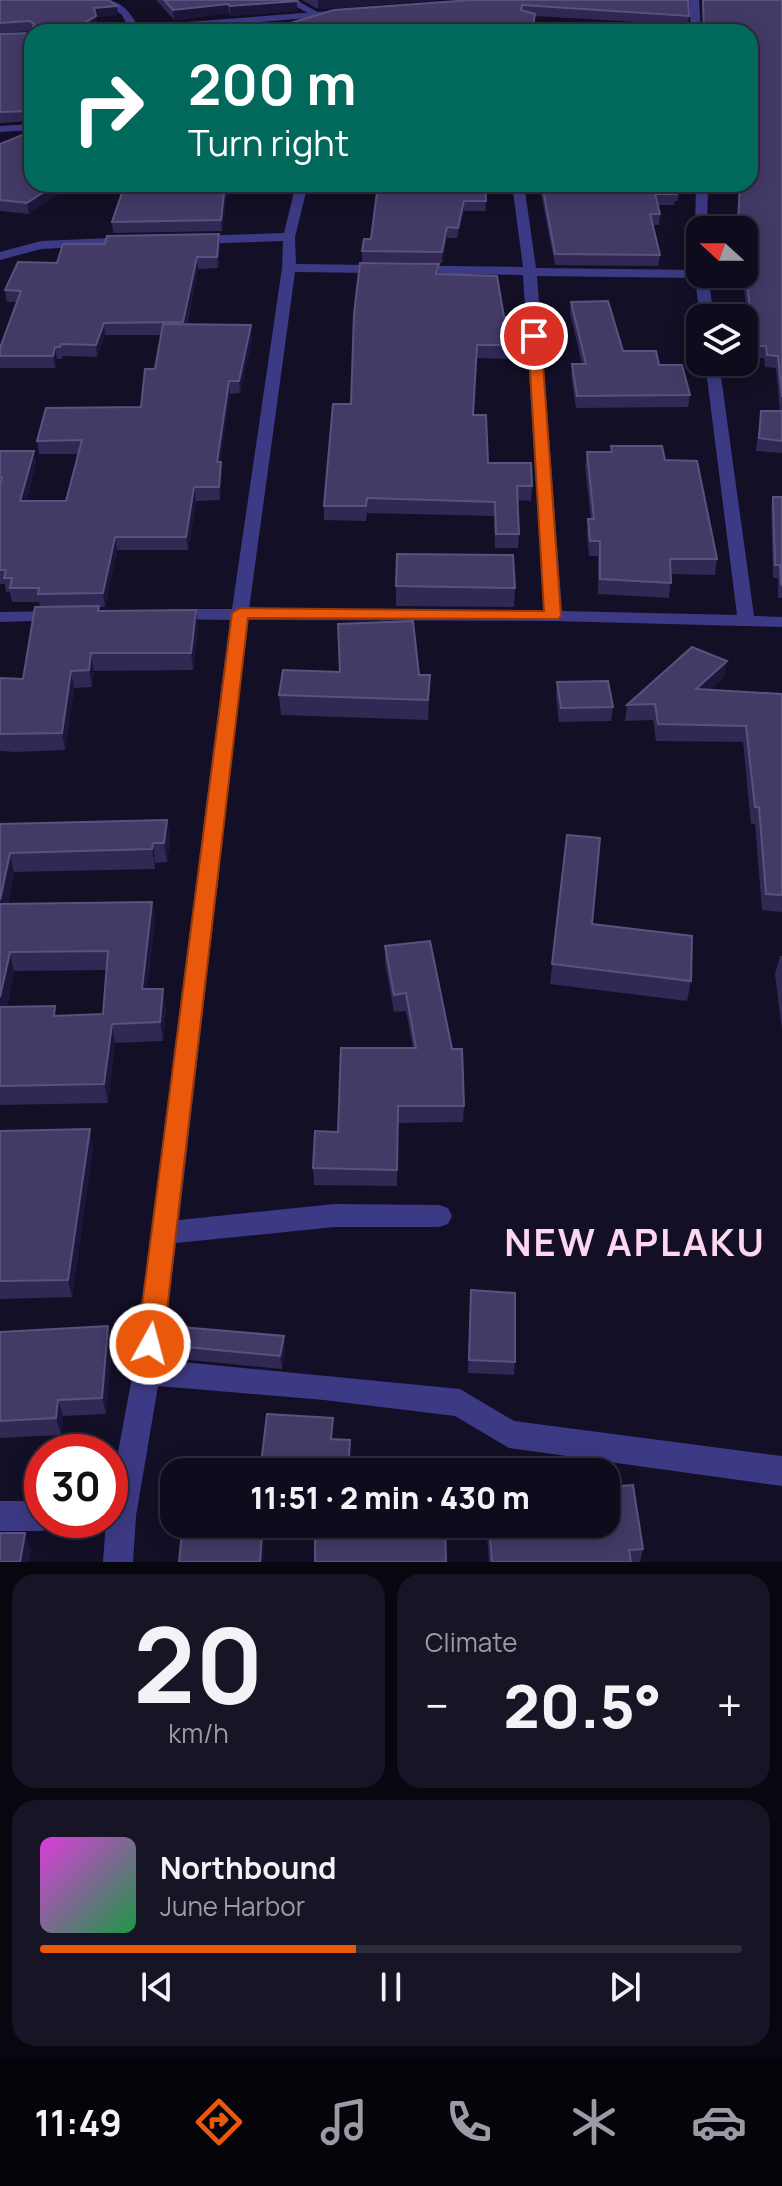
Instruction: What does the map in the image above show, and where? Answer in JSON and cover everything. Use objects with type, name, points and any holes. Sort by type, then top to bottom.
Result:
[{"type":"street","points":[[107,0],[126,13],[132,24]]},
{"type":"street","points":[[289,0],[318,15]]},
{"type":"street","points":[[694,0],[696,24]]},
{"type":"street","points":[[209,24],[360,12]]},
{"type":"street","points":[[0,129],[24,128]]},
{"type":"street","points":[[128,1460],[147,1372],[240,613],[289,268],[289,237],[300,192]]},
{"type":"street","points":[[519,192],[530,274],[553,616]]},
{"type":"street","points":[[701,216],[702,192]]},
{"type":"street","points":[[173,240],[289,237]]},
{"type":"street","points":[[0,256],[41,245],[73,241],[145,241]]},
{"type":"street","points":[[289,268],[686,274]]},
{"type":"street","points":[[714,376],[746,619]]},
{"type":"street","points":[[150,615],[553,616],[782,622]]},
{"type":"street","points":[[0,617],[75,616]]},
{"type":"street","points":[[164,1233],[319,1214],[380,1212],[439,1216]]},
{"type":"street","points":[[147,1372],[324,1387],[460,1403],[509,1434],[782,1471]]},
{"type":"street","points":[[0,1516],[24,1516]]},
{"type":"street","points":[[117,1538],[118,1562]]},
{"type":"building","points":[[0,0],[109,0],[117,6],[94,8],[96,16],[86,22],[88,24],[0,23]]},
{"type":"building","points":[[164,0],[295,0],[297,1],[173,10]]},
{"type":"building","points":[[471,0],[688,0],[689,16],[522,5],[521,10],[535,14],[533,24],[287,24],[334,10]]},
{"type":"building","points":[[703,0],[782,0],[782,397],[778,356],[767,355],[766,346],[758,346],[758,304],[750,304],[747,288],[758,288],[758,216],[738,216],[740,192],[758,192],[758,24],[704,24]]},
{"type":"building","points":[[24,33],[24,111],[0,112],[0,34]]},
{"type":"building","points":[[24,134],[24,192],[44,192],[27,203],[0,200],[0,144]]},
{"type":"building","points":[[122,192],[224,192],[221,220],[112,222]]},
{"type":"building","points":[[377,192],[485,192],[486,201],[464,201],[458,228],[447,227],[442,252],[362,251],[364,239],[371,239]]},
{"type":"building","points":[[543,192],[675,192],[655,194],[660,214],[650,214],[660,255],[555,254]]},
{"type":"building","points":[[219,234],[217,257],[197,257],[183,322],[104,323],[96,345],[61,344],[55,347],[53,356],[0,356],[0,348],[21,291],[5,290],[18,262],[57,263],[63,244],[105,244],[107,236]]},
{"type":"building","points":[[360,263],[439,264],[436,274],[497,276],[504,317],[510,317],[512,345],[477,345],[473,415],[486,415],[488,463],[531,463],[532,486],[517,486],[519,534],[496,534],[495,502],[367,498],[366,506],[324,506],[333,404],[351,404],[354,314]]},
{"type":"building","points":[[608,301],[623,351],[656,351],[659,365],[682,365],[690,395],[577,396],[572,364],[586,364],[571,302]]},
{"type":"building","points":[[163,324],[251,325],[239,381],[229,381],[217,462],[221,462],[219,487],[194,487],[186,537],[115,537],[103,593],[38,594],[39,588],[10,588],[12,578],[4,578],[6,570],[0,570],[0,451],[34,451],[20,501],[66,501],[82,440],[37,441],[46,408],[141,407],[145,369],[155,369]]},
{"type":"building","points":[[761,411],[782,411],[782,441],[759,438]]},
{"type":"building","points":[[611,446],[662,446],[665,460],[697,461],[717,559],[670,559],[671,583],[600,579],[600,541],[590,541],[588,519],[594,519],[587,452],[612,452]]},
{"type":"building","points":[[773,497],[782,497],[782,585],[780,565],[775,565]]},
{"type":"building","points":[[397,554],[513,555],[515,588],[396,586]]},
{"type":"building","points":[[99,606],[98,611],[196,610],[191,653],[91,653],[89,670],[71,671],[62,733],[0,734],[0,678],[23,679],[35,607]]},
{"type":"building","points":[[413,621],[419,675],[430,675],[428,700],[279,695],[283,670],[340,672],[338,624]]},
{"type":"building","points":[[692,647],[727,661],[696,689],[782,694],[782,895],[766,894],[759,807],[755,807],[746,726],[658,724],[655,704],[627,705]]},
{"type":"building","points":[[608,681],[613,707],[561,708],[557,682]]},
{"type":"building","points":[[167,820],[164,843],[153,843],[152,849],[10,853],[0,900],[0,824]]},
{"type":"building","points":[[567,835],[600,838],[592,924],[692,936],[691,981],[552,964]]},
{"type":"building","points":[[152,902],[142,989],[163,989],[160,1022],[112,1024],[104,1084],[0,1086],[0,1007],[55,1006],[54,1016],[103,1014],[108,951],[10,952],[0,997],[0,904]]},
{"type":"building","points":[[430,941],[452,1049],[462,1049],[464,1106],[398,1106],[397,1170],[313,1168],[315,1131],[338,1132],[341,1048],[416,1048],[406,993],[394,995],[385,946]]},
{"type":"building","points":[[90,1129],[68,1280],[0,1281],[0,1131]]},
{"type":"building","points":[[471,1290],[515,1293],[515,1362],[469,1360]]},
{"type":"building","points":[[108,1326],[102,1398],[58,1400],[56,1418],[0,1421],[0,1332]]},
{"type":"building","points":[[181,1327],[284,1336],[280,1356],[177,1346]]},
{"type":"building","points":[[267,1414],[333,1418],[331,1439],[350,1440],[349,1458],[262,1458]]},
{"type":"building","points":[[633,1485],[643,1549],[629,1550],[631,1562],[492,1562],[490,1538],[620,1538],[620,1486]]},
{"type":"building","points":[[0,1533],[24,1533],[20,1562],[0,1562]]},
{"type":"building","points":[[181,1538],[262,1538],[260,1562],[179,1562]]},
{"type":"building","points":[[315,1538],[445,1538],[446,1562],[315,1562]]},
{"type":"district","name":"NEW APLAKU","points":[[635,1243]]},
{"type":"route","points":[[150,1344],[240,613],[553,616],[534,336]]}]
